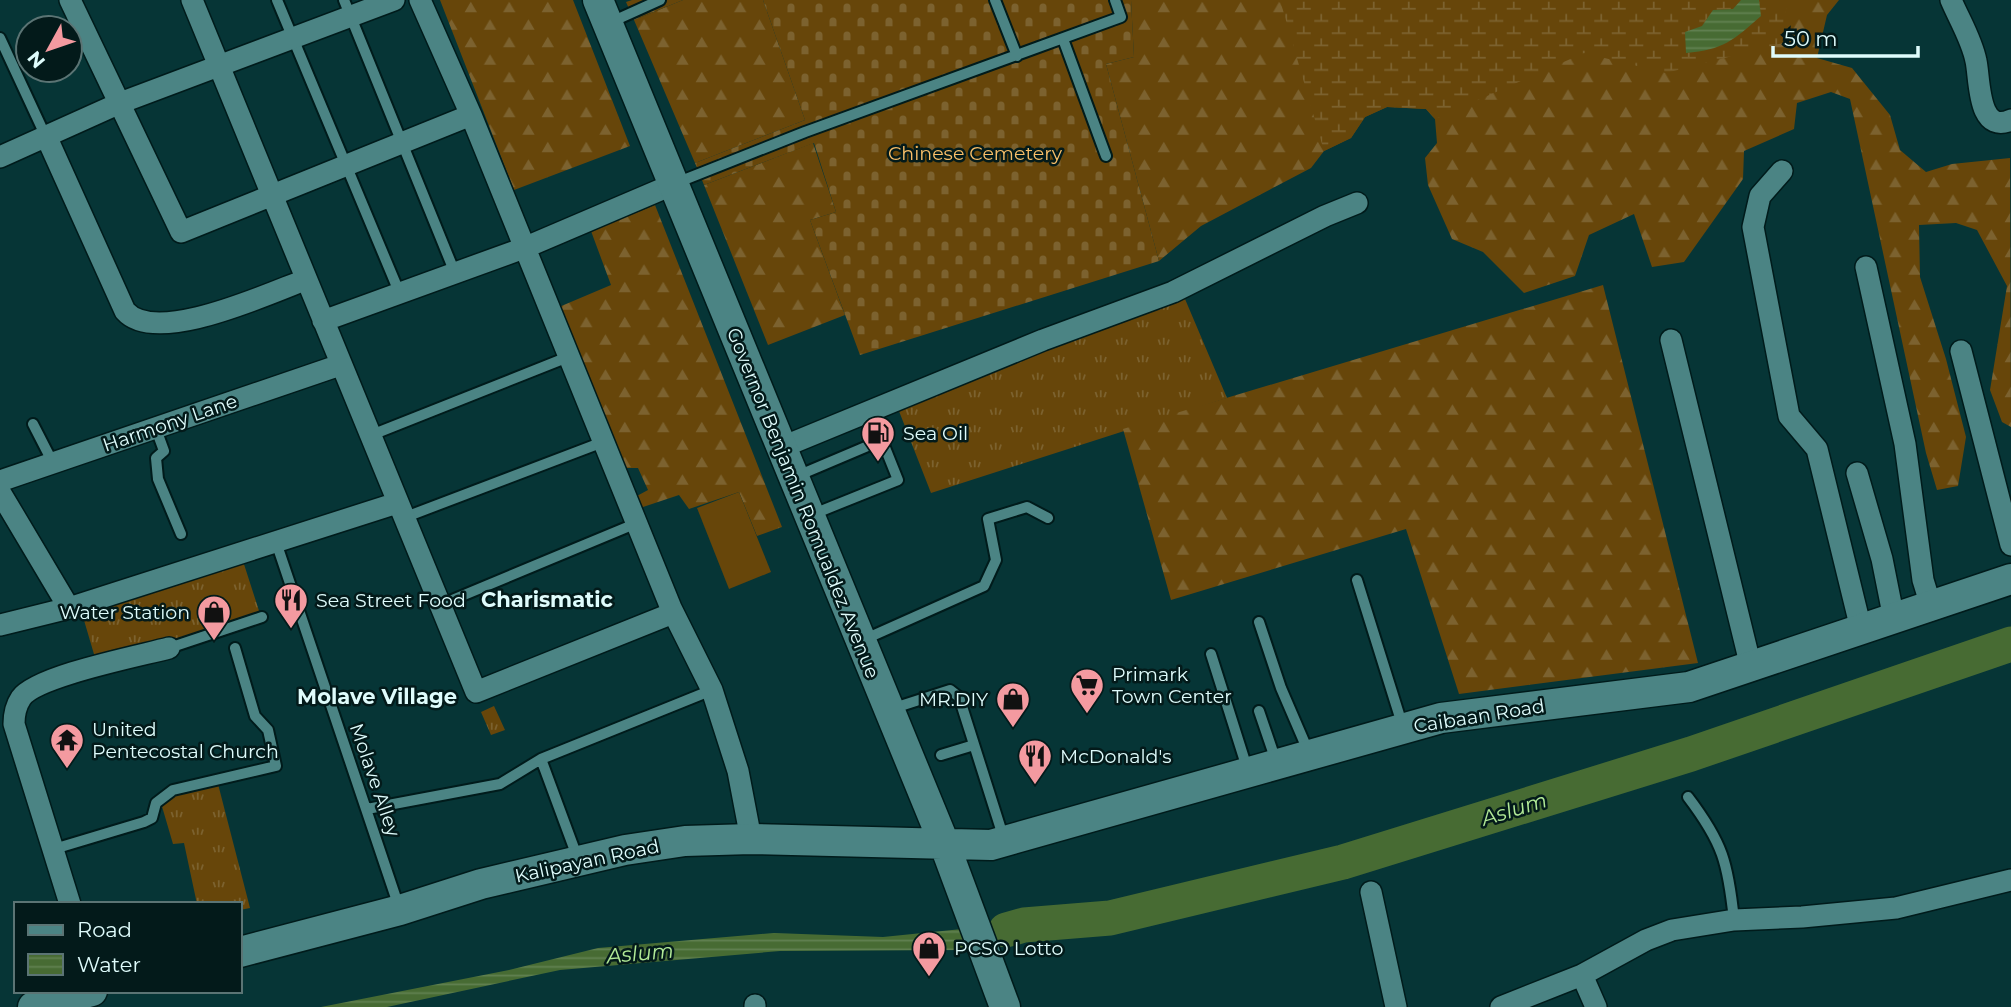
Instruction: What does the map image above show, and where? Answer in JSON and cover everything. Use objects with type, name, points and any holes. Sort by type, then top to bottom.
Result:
[{"type":"street","points":[[70,0],[181,232],[270,195],[347,168],[471,115]]},
{"type":"street","points":[[192,0],[476,692],[673,613]]},
{"type":"street","points":[[0,158],[120,103],[292,37],[347,8],[394,0]]},
{"type":"street","points":[[420,0],[471,115],[673,613],[712,690],[738,771],[751,839]]},
{"type":"street","points":[[1951,0],[1976,59],[1980,104],[1994,120],[2005,123],[2011,120]]},
{"type":"street","name":"Governor Benjamin Romualdez Avenue","points":[[603,12],[944,844],[996,993]]},
{"type":"street","points":[[47,138],[125,310],[133,320],[157,324],[200,317],[305,280]]},
{"type":"street","points":[[1782,171],[1760,196],[1754,227],[1788,416],[1809,437],[1820,459],[1861,629]]},
{"type":"street","points":[[323,321],[524,248],[674,184]]},
{"type":"street","points":[[780,448],[1043,340],[1173,292],[1325,216],[1357,203]]},
{"type":"street","points":[[1866,267],[1905,444],[1923,580],[1931,606]]},
{"type":"street","points":[[1671,340],[1751,667]]},
{"type":"street","points":[[1961,351],[2011,545]]},
{"type":"street","name":"Harmony Lane","points":[[0,481],[340,365]]},
{"type":"street","points":[[1857,472],[1882,559],[1894,618]]},
{"type":"street","points":[[0,492],[69,608]]},
{"type":"street","points":[[0,625],[69,608],[276,542],[400,510]]},
{"type":"street","name":"Caibaan Road","points":[[944,844],[991,845],[1441,718],[1689,687],[2011,579]]},
{"type":"street","points":[[69,902],[14,724],[14,712],[22,697],[34,687],[62,676],[169,648]]},
{"type":"street","name":"Kalipayan Road","points":[[242,951],[400,910],[481,884],[578,860],[685,842],[751,839],[944,844]]},
{"type":"street","points":[[1501,1007],[1582,975],[1646,940],[1672,930],[1734,920],[1896,908],[2011,880]]},
{"type":"street","points":[[1371,892],[1396,1007]]},
{"type":"street","points":[[1582,975],[1596,1007]]},
{"type":"street","points":[[33,1007],[85,993]]},
{"type":"lane","points":[[277,0],[400,294]]},
{"type":"lane","points":[[603,12],[660,0]]},
{"type":"lane","points":[[995,0],[1017,56]]},
{"type":"lane","points":[[674,184],[804,132],[1121,17],[1115,0]]},
{"type":"lane","points":[[347,8],[455,273]]},
{"type":"lane","points":[[0,38],[47,138]]},
{"type":"lane","points":[[1063,39],[1105,156]]},
{"type":"lane","points":[[369,436],[568,357]]},
{"type":"lane","points":[[33,424],[52,463]]},
{"type":"lane","points":[[156,429],[164,451],[156,458],[158,479],[181,534]]},
{"type":"lane","points":[[793,478],[882,440],[898,480],[809,516]]},
{"type":"lane","points":[[400,510],[603,442]]},
{"type":"lane","points":[[860,641],[984,586],[996,560],[988,519],[1027,507],[1048,518]]},
{"type":"lane","points":[[440,605],[636,523]]},
{"type":"lane","name":"Molave Alley","points":[[276,542],[400,910]]},
{"type":"lane","points":[[1357,580],[1404,728]]},
{"type":"lane","points":[[169,648],[262,617]]},
{"type":"lane","points":[[1259,622],[1281,688],[1310,756]]},
{"type":"lane","points":[[54,849],[144,822],[152,818],[156,803],[173,790],[276,766],[268,730],[255,716],[235,648]]},
{"type":"lane","points":[[1211,654],[1249,774]]},
{"type":"lane","points":[[367,809],[500,784],[541,760],[712,690]]},
{"type":"lane","points":[[889,710],[950,690],[959,697],[1005,841]]},
{"type":"lane","points":[[1259,711],[1278,765]]},
{"type":"lane","points":[[941,755],[974,745]]},
{"type":"lane","points":[[541,760],[578,860]]},
{"type":"lane","points":[[1688,797],[1714,831],[1725,858],[1734,920]]},
{"type":"green space","points":[[440,0],[573,0],[630,146],[514,190]]},
{"type":"green space","points":[[683,0],[763,0],[805,120],[695,163],[634,20]]},
{"type":"green space","points":[[683,0],[634,20],[626,2]]},
{"type":"green space","name":"Chinese Cemetery","points":[[763,0],[1131,0],[1134,57],[1106,64],[1159,261],[860,355],[810,220],[836,212],[814,143],[704,185],[695,163],[805,120]]},
{"type":"green space","points":[[1131,0],[1839,0],[1827,15],[1817,58],[1852,68],[1890,115],[1900,150],[1926,172],[1952,164],[2010,158],[2011,427],[2002,422],[1990,390],[2007,286],[1977,230],[1956,223],[1919,225],[1920,277],[1946,359],[1966,437],[1958,486],[1937,490],[1926,453],[1850,99],[1831,92],[1797,103],[1794,129],[1744,151],[1743,179],[1684,262],[1652,267],[1634,214],[1589,235],[1575,276],[1524,293],[1483,252],[1452,239],[1428,185],[1425,158],[1437,143],[1435,119],[1426,109],[1387,107],[1365,117],[1351,138],[1324,151],[1311,168],[1201,226],[1159,261],[1106,64],[1134,57]]},
{"type":"green space","points":[[1280,0],[1741,0],[1734,9],[1713,10],[1702,26],[1685,32],[1686,53],[1710,49],[1735,37],[1761,16],[1759,0],[1787,0],[1783,43],[1666,73],[1584,53],[1435,119],[1426,109],[1387,107],[1365,117],[1351,138],[1324,151]]},
{"type":"green space","points":[[813,143],[836,212],[810,220],[845,315],[768,345],[704,185]]},
{"type":"green space","points":[[655,205],[782,527],[757,536],[739,492],[689,509],[679,495],[640,508],[635,497],[648,490],[638,468],[623,468],[559,307],[611,285],[591,231]]},
{"type":"green space","points":[[1603,285],[1698,663],[1459,694],[1406,529],[1171,600],[1123,429]]},
{"type":"green space","points":[[1185,299],[1227,398],[931,493],[897,406]]},
{"type":"green space","points":[[739,492],[771,572],[729,589],[697,508]]},
{"type":"green space","points":[[242,558],[262,620],[96,661],[81,610]]},
{"type":"green space","points":[[494,706],[505,730],[491,735],[481,712]]},
{"type":"green space","points":[[218,784],[250,908],[242,910],[242,902],[197,902],[184,843],[173,844],[161,803],[175,793]]},
{"type":"water","points":[[1741,0],[1759,0],[1761,16],[1719,46],[1686,53],[1685,32],[1702,26],[1713,10],[1733,9]]},
{"type":"water","points":[[962,929],[970,946],[966,950],[780,951],[560,970],[387,1007],[321,1007],[509,970],[598,948],[774,933],[883,937]]},
{"type":"waterway","name":"Aslum","points":[[1006,930],[1024,925],[1110,918],[1343,862],[1691,754],[2011,644]]},
{"type":"place","name":"Sea Oil","points":[[878,463]]},
{"type":"place","name":"Sea Street Food","points":[[291,630]]},
{"type":"place","name":"Water Station","points":[[214,642]]},
{"type":"place","name":"Primark Town Center","points":[[1087,715]]},
{"type":"place","name":"MR.DIY","points":[[1013,729]]},
{"type":"place","name":"United Pentecostal Church","points":[[67,770]]},
{"type":"place","name":"McDonald's","points":[[1035,786]]},
{"type":"place","name":"PCSO Lotto","points":[[929,978]]},
{"type":"district","name":"Charismatic","points":[[547,599]]},
{"type":"district","name":"Molave Village","points":[[377,696]]}]
